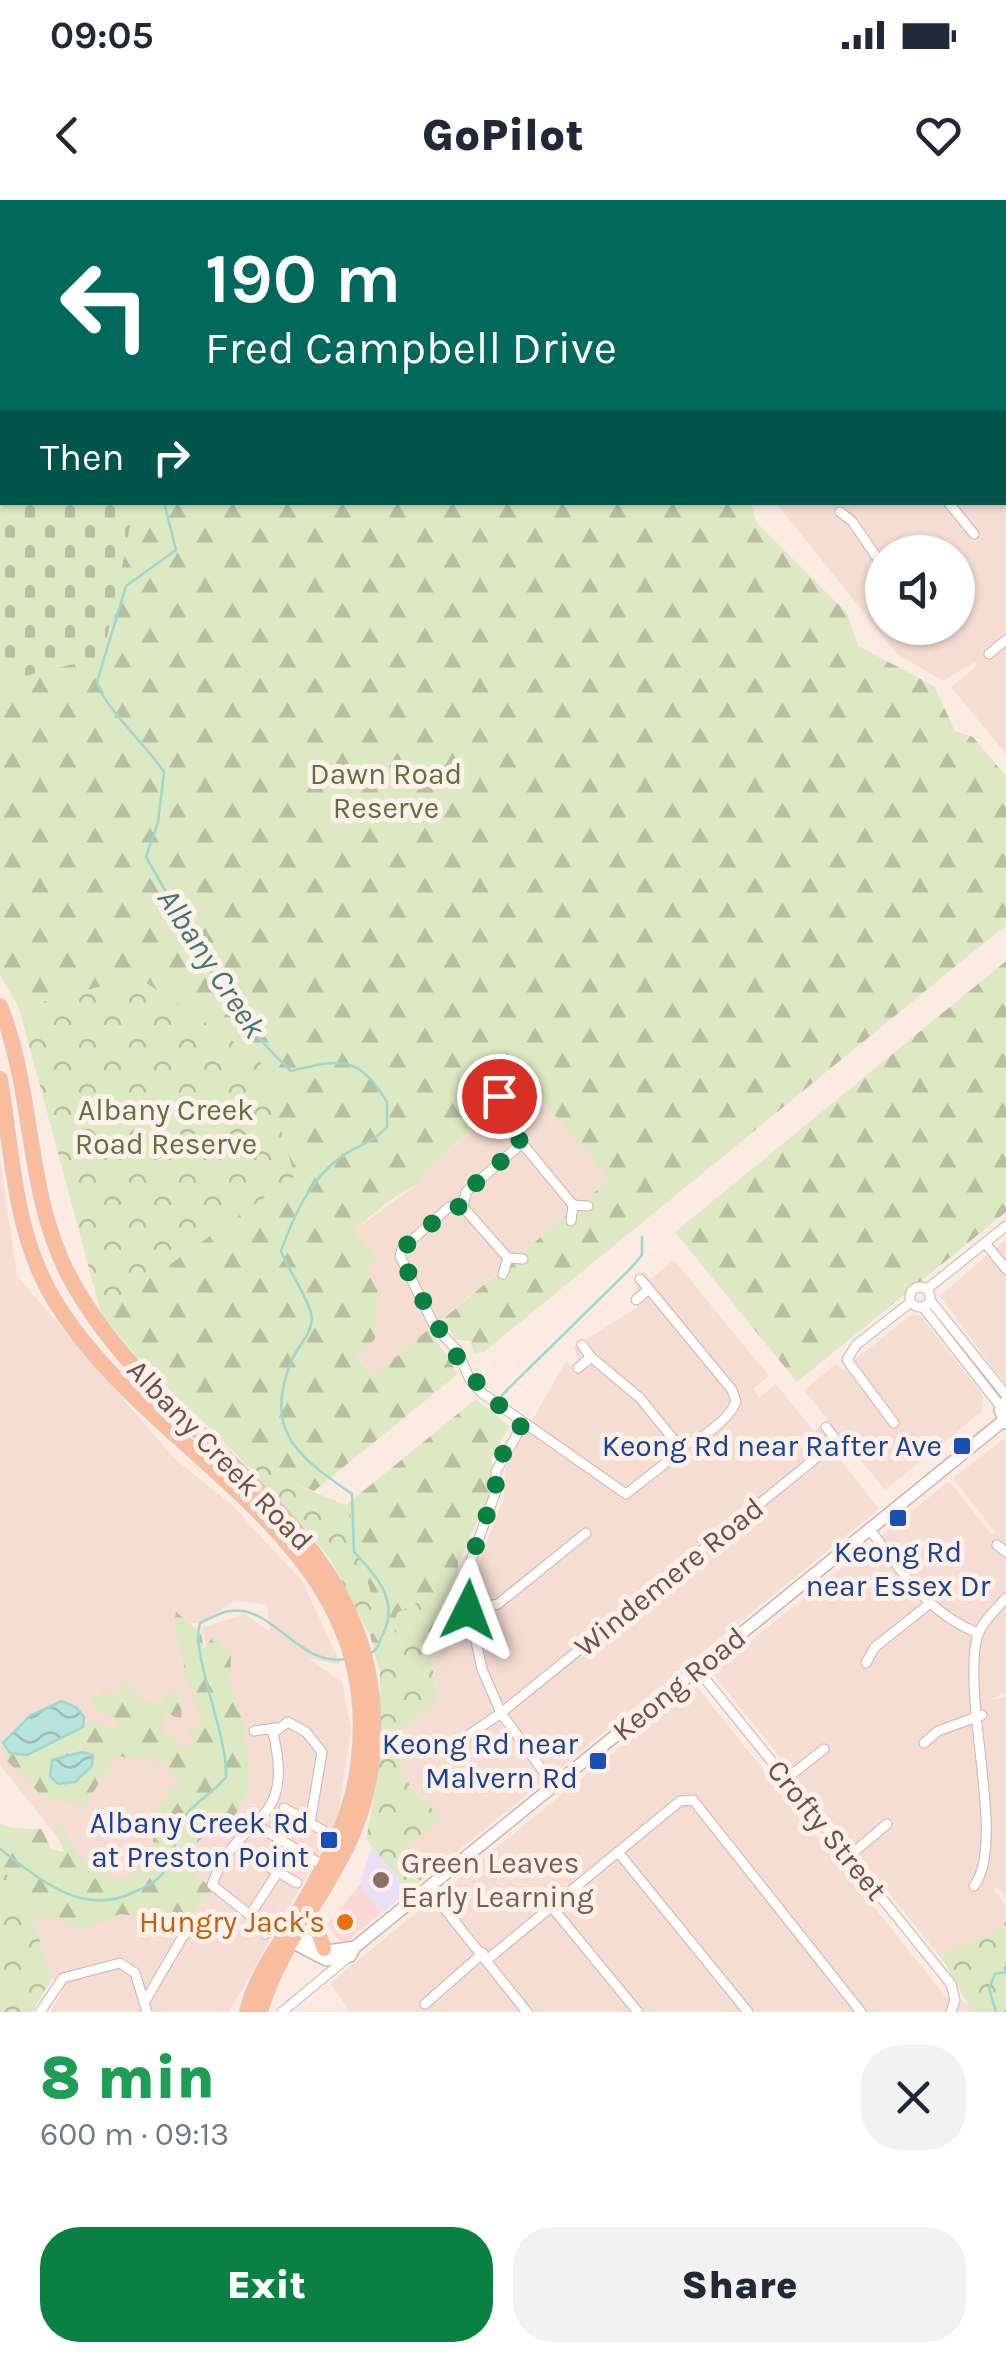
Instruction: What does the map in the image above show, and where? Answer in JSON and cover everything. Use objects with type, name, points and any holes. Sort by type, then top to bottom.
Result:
[{"type":"main road","name":"Albany Creek Road","points":[[0,1006],[21,1075],[42,1200],[70,1278],[132,1363],[297,1528],[338,1588],[374,1717],[349,1845],[311,1914],[291,1936],[246,2012]]},
{"type":"main road","name":"Albany Creek Road","points":[[0,1080],[20,1213],[52,1296],[119,1384],[301,1554],[356,1649]]},
{"type":"main road","name":"Albany Creek Road","points":[[260,2012],[362,1783]]},
{"type":"main road","points":[[311,1914],[329,1954]]},
{"type":"street","points":[[834,505],[865,543]]},
{"type":"street","points":[[950,505],[974,534]]},
{"type":"street","points":[[989,654],[1006,640]]},
{"type":"street","points":[[0,1080],[21,1075]]},
{"type":"street","points":[[499,1096],[498,1114],[573,1204],[588,1206]]},
{"type":"street","points":[[479,1112],[498,1114]]},
{"type":"street","points":[[463,1206],[466,1192],[522,1143]]},
{"type":"street","points":[[571,1220],[573,1204]]},
{"type":"street","points":[[463,1206],[508,1258],[523,1259]]},
{"type":"street","points":[[463,1206],[450,1208],[402,1249],[400,1256],[436,1327],[463,1359],[470,1380],[522,1424],[626,1494],[672,1458],[678,1444]]},
{"type":"street","points":[[894,1423],[848,1360],[856,1345],[911,1302],[927,1298],[1006,1226]]},
{"type":"street","points":[[985,1243],[1006,1269]]},
{"type":"street","points":[[503,1274],[508,1258]]},
{"type":"street","points":[[640,1279],[735,1395],[732,1411],[694,1441],[678,1444]]},
{"type":"street","points":[[911,1302],[915,1288],[927,1298],[1004,1401]]},
{"type":"street","points":[[636,1300],[649,1290]]},
{"type":"street","points":[[582,1345],[640,1398],[678,1444]]},
{"type":"street","points":[[578,1368],[591,1357]]},
{"type":"street","name":"Keong Road","points":[[282,2012],[355,1947],[1005,1422],[1004,1401]]},
{"type":"street","points":[[522,1424],[496,1471],[494,1499],[484,1515],[482,1536],[469,1566],[468,1610],[482,1669],[501,1714],[554,1786]]},
{"type":"street","points":[[826,1427],[848,1454]]},
{"type":"street","name":"Windemere Road","points":[[447,1750],[501,1714],[837,1441]]},
{"type":"street","points":[[870,1530],[928,1604],[950,1622],[978,1632]]},
{"type":"street","points":[[468,1610],[498,1604],[586,1532]]},
{"type":"street","points":[[992,1746],[974,1685],[978,1632],[1006,1598]]},
{"type":"street","points":[[866,1663],[875,1647],[928,1604]]},
{"type":"street","name":"Crofty Street","points":[[698,1670],[955,1991],[951,2012]]},
{"type":"street","points":[[924,1743],[938,1731],[982,1715]]},
{"type":"street","points":[[254,1731],[288,1722],[295,1724],[322,1752],[310,1823]]},
{"type":"street","points":[[264,1934],[212,1882],[236,1840],[258,1826],[275,1799],[281,1769],[275,1728]]},
{"type":"street","points":[[786,1779],[824,1749]]},
{"type":"street","points":[[425,2004],[680,1801],[693,1800],[861,2012]]},
{"type":"street","points":[[284,1808],[322,1830]]},
{"type":"street","points":[[848,1857],[886,1824]]},
{"type":"street","points":[[258,1826],[324,1866]]},
{"type":"street","points":[[243,1852],[297,1882]]},
{"type":"street","points":[[618,1852],[748,2012]]},
{"type":"street","points":[[974,1886],[998,1870]]},
{"type":"street","points":[[250,1916],[278,1872]]},
{"type":"street","points":[[428,1888],[527,2012]]},
{"type":"street","points":[[552,1906],[638,2012]]},
{"type":"street","points":[[145,2007],[192,1922]]},
{"type":"street","points":[[291,1936],[346,1959]]},
{"type":"street","name":"Keong Road","points":[[322,1977],[329,1954],[355,1947]]},
{"type":"street","points":[[40,2012],[63,1978],[120,1963],[135,1974],[145,2007]]},
{"type":"shaded area","points":[[778,505],[1006,505],[1006,754],[951,687],[977,666],[975,662],[943,681],[897,654],[890,645],[975,645],[975,535],[865,535],[865,614]]},
{"type":"shaded area","points":[[505,1055],[609,1180],[373,1376],[357,1355],[366,1268],[353,1231],[419,1183],[427,1168],[486,1119],[477,1107],[456,1096]]},
{"type":"shaded area","points":[[0,1159],[17,1276],[175,1459],[232,1505],[303,1582],[341,1665],[308,1658],[342,1682],[351,1730],[337,1823],[229,2012],[50,2012],[62,1991],[52,1978],[30,1911],[110,1903],[0,1765]],"holes":[[[235,1600],[267,1605],[270,1632],[245,1614],[201,1628],[247,1783],[205,1829],[181,1870],[212,1698],[191,1623],[203,1623]]]},
{"type":"shaded area","points":[[1006,1239],[1006,1386],[940,1296]]},
{"type":"shaded area","points":[[674,1260],[769,1376],[753,1389],[759,1398],[776,1384],[814,1431],[828,1420],[804,1390],[836,1364],[842,1370],[912,1314],[920,1316],[983,1395],[982,1411],[925,1458],[904,1433],[901,1437],[921,1461],[885,1490],[855,1453],[842,1462],[879,1509],[423,1879],[401,1852],[428,1807],[407,1781],[395,1751],[398,1733],[438,1701],[430,1651],[480,1585],[478,1562],[504,1499],[505,1468],[566,1361],[571,1365],[578,1360],[574,1347],[638,1307],[630,1296],[637,1289],[634,1280],[644,1271],[651,1279]]},
{"type":"shaded area","points":[[1006,1437],[1006,1693],[988,1700],[1006,1697],[1006,1898],[997,1887],[994,1890],[1006,1905],[1006,1922],[994,1933],[938,1954],[714,1675],[716,1669],[949,1481],[991,1534],[995,1532],[953,1478]]},
{"type":"shaded area","points":[[698,1688],[946,1997],[964,2001],[974,2012],[350,2012],[330,1983],[690,1690]]},
{"type":"shaded area","name":"Green Leaves Early Learning","points":[[372,1846],[409,1891],[382,1912],[360,1884]]},
{"type":"shaded area","points":[[360,1884],[382,1912],[347,1941],[341,1941],[327,1925]]},
{"type":"green space","points":[[0,505],[135,505],[103,657],[0,682]]},
{"type":"green space","name":"Dawn Road Reserve","points":[[135,505],[752,505],[756,522],[847,613],[858,646],[934,686],[955,731],[973,737],[1006,776],[1006,925],[484,1352],[474,1354],[471,1341],[456,1340],[443,1319],[609,1180],[506,1056],[457,1095],[486,1118],[427,1168],[419,1183],[390,1200],[353,1231],[377,1259],[366,1269],[378,1292],[375,1339],[357,1356],[373,1376],[429,1329],[458,1374],[314,1491],[291,1483],[260,1459],[250,1468],[137,1357],[101,1313],[294,1176],[260,1059],[137,977],[19,1008],[0,974],[0,682],[103,656]]},
{"type":"green space","points":[[1006,961],[1006,1212],[797,1382],[675,1232]]},
{"type":"green space","name":"Albany Creek Road Reserve","points":[[137,977],[260,1059],[295,1176],[101,1313],[19,1008]]},
{"type":"green space","points":[[476,1399],[509,1426],[492,1457],[490,1495],[458,1562],[457,1583],[397,1613],[391,1659],[380,1673],[370,1635],[380,1626],[346,1505]]},
{"type":"green space","points":[[259,1458],[291,1483],[346,1505],[380,1626],[370,1635],[330,1558],[250,1468]]},
{"type":"green space","points":[[457,1583],[458,1617],[430,1652],[438,1701],[398,1733],[399,1758],[407,1781],[443,1816],[401,1852],[423,1879],[409,1891],[366,1839],[376,1788],[380,1673],[391,1659],[397,1613]]},
{"type":"green space","points":[[176,1612],[201,1633],[204,1648],[214,1636],[231,1655],[230,1685],[242,1719],[247,1752],[249,1780],[242,1804],[233,1818],[223,1819],[188,1851],[196,1877],[211,1886],[210,1894],[197,1904],[193,1919],[186,1923],[159,1908],[154,1918],[120,1914],[79,1931],[64,1921],[31,1915],[35,1940],[52,1977],[36,1994],[0,1873],[0,1823],[12,1828],[42,1829],[51,1849],[64,1852],[53,1824],[60,1825],[81,1858],[99,1873],[121,1878],[136,1876],[131,1861],[136,1853],[149,1858],[159,1815],[152,1811],[170,1799],[167,1792],[182,1783],[169,1772],[167,1760],[155,1767],[151,1754],[129,1759],[117,1755],[85,1805],[44,1798],[5,1759],[5,1753],[28,1755],[92,1721],[114,1729],[120,1720],[97,1710],[89,1700],[104,1692],[118,1696],[125,1681],[143,1701],[160,1704],[169,1689],[175,1689],[182,1706],[181,1719],[164,1712],[163,1735],[174,1738],[176,1746],[187,1747],[196,1741],[186,1732],[203,1722],[196,1712],[199,1701],[191,1698],[194,1692],[185,1682]]},
{"type":"green space","points":[[0,1864],[30,1911],[52,1978],[32,2012],[0,2012]]},
{"type":"green space","points":[[1006,1922],[1006,2012],[974,2012],[938,1954],[994,1933]]},
{"type":"water","points":[[62,1701],[77,1708],[84,1717],[83,1727],[27,1755],[10,1753],[3,1743],[31,1715]]},
{"type":"water","points":[[82,1752],[93,1755],[92,1766],[75,1782],[58,1784],[50,1776],[52,1760]]},
{"type":"waterway","name":"Albany Creek","points":[[940,200],[956,200]]},
{"type":"waterway","name":"Albany Creek","points":[[165,505],[176,550],[126,586],[97,682],[108,703],[164,772],[158,822],[146,857],[228,997],[268,1048],[291,1071],[335,1063],[357,1068],[377,1086],[387,1102],[387,1127],[320,1176],[297,1212],[281,1251],[312,1318],[284,1385],[284,1424],[302,1454],[352,1494],[354,1552],[384,1591],[389,1612],[377,1647],[368,1654]]},
{"type":"waterway","points":[[502,1395],[630,1269],[642,1255],[642,1237]]},
{"type":"waterway","name":"Albany Creek","points":[[0,1849],[45,1882],[78,1897],[114,1899],[150,1884],[168,1866],[187,1814],[226,1777],[200,1654],[200,1623],[226,1612],[246,1612],[260,1617],[314,1654],[346,1659]]},
{"type":"waterway","points":[[996,2012],[989,1988],[995,1974],[1006,1972]]},
{"type":"place","name":"Keong Rd near Rafter Ave","points":[[962,1446]]},
{"type":"place","name":"Keong Rd near Essex Dr","points":[[898,1518]]},
{"type":"place","name":"Keong Rd near Malvern Rd","points":[[598,1761]]},
{"type":"place","name":"Albany Creek Rd at Preston Point","points":[[329,1840]]},
{"type":"place","name":"Green Leaves Early Learning","points":[[381,1880]]},
{"type":"place","name":"Hungry Jack's","points":[[345,1922]]},
{"type":"route","points":[[468,1610],[472,1553],[482,1536],[486,1508],[494,1499],[501,1457],[522,1424],[470,1380],[463,1359],[440,1335],[400,1256],[402,1249],[450,1208],[463,1206],[466,1192],[522,1143],[498,1114],[499,1096]]}]
